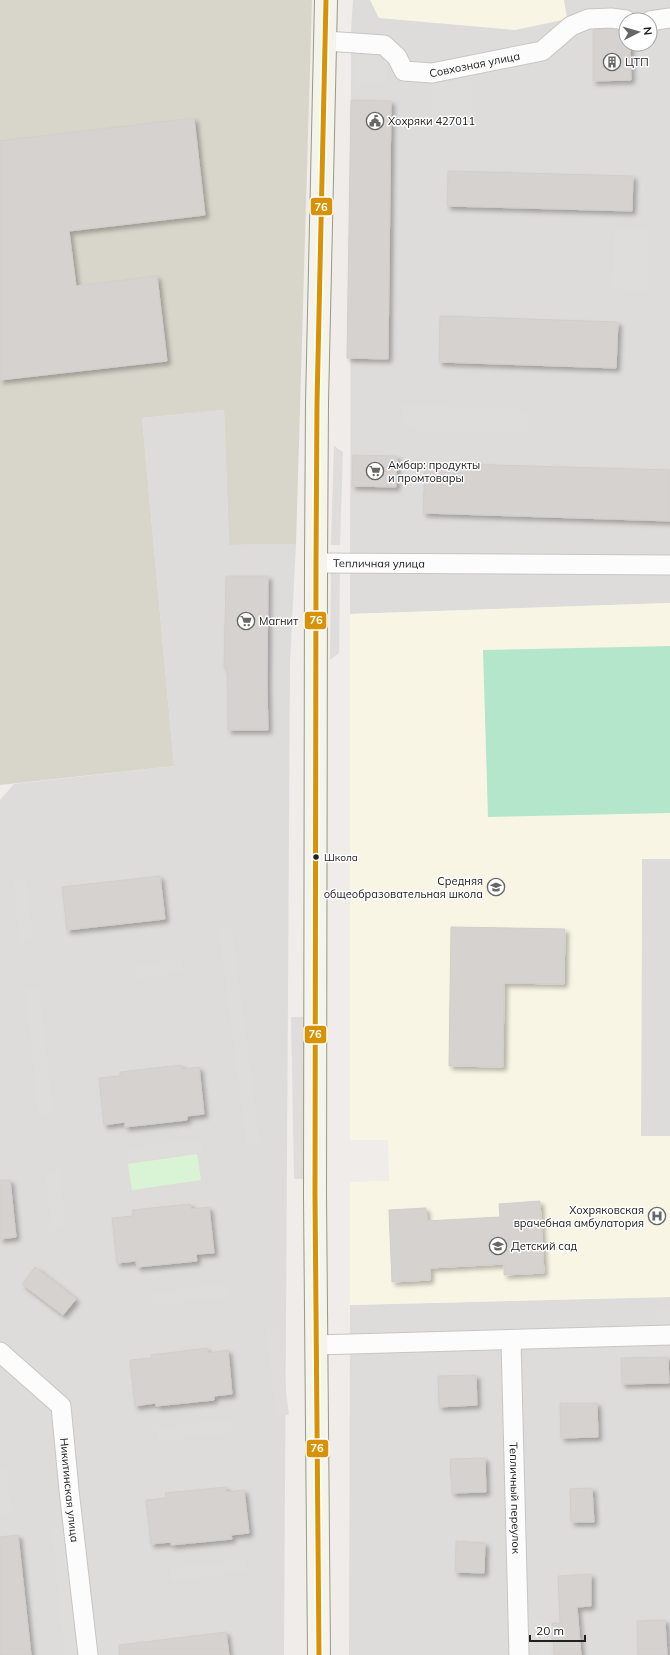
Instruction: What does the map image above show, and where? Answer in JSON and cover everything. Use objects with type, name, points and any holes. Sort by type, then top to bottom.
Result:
[{"type":"street","points":[[319,1655],[315,1195],[316,563],[317,395],[326,0]]},
{"type":"street","points":[[658,19],[670,18]]},
{"type":"street","name":"Совхозная улица","points":[[325,41],[384,45],[397,58],[404,71],[432,73],[542,51],[571,26],[588,19],[618,19]]},
{"type":"street","name":"Тепличная улица","points":[[316,563],[670,565]]},
{"type":"street","points":[[316,1345],[511,1341],[670,1335]]},
{"type":"street","name":"Тепличный переулок","points":[[511,1341],[520,1655]]},
{"type":"street","name":"Никитинская улица","points":[[0,1352],[61,1406],[88,1655]]},
{"type":"shaded area","points":[[0,0],[312,0],[296,544],[229,545],[224,410],[142,418],[174,766],[0,785]]},
{"type":"shaded area","points":[[353,0],[670,0],[670,603],[350,614],[351,30]]},
{"type":"shaded area","points":[[370,0],[564,0],[567,19],[515,30],[379,18]]},
{"type":"shaded area","points":[[356,51],[387,51],[386,86],[356,85]]},
{"type":"shaded area","points":[[471,80],[473,127],[433,129],[431,82]]},
{"type":"shaded area","points":[[615,226],[648,226],[647,290],[613,289]]},
{"type":"shaded area","points":[[402,405],[527,410],[527,433],[421,432],[402,422]]},
{"type":"shaded area","points":[[224,410],[229,545],[296,544],[290,663],[284,1655],[0,1655],[0,800],[14,784],[174,766],[142,418]]},
{"type":"shaded area","points":[[334,446],[343,452],[340,545],[331,545]]},
{"type":"shaded area","points":[[331,571],[340,571],[339,653],[330,660]]},
{"type":"shaded area","name":"Средняя общеобразовательная школа","points":[[670,603],[670,859],[642,859],[641,1136],[670,1136],[670,1297],[350,1305],[350,1182],[389,1181],[388,1140],[350,1140],[350,614]]},
{"type":"shaded area","points":[[642,859],[670,859],[670,1136],[641,1136]]},
{"type":"shaded area","points":[[26,880],[33,941],[20,943],[14,881]]},
{"type":"shaded area","points":[[232,929],[259,1142],[247,1144],[219,930]]},
{"type":"shaded area","points":[[181,959],[182,972],[136,978],[135,965]]},
{"type":"shaded area","points":[[39,989],[53,1113],[39,1115],[26,990]]},
{"type":"shaded area","points":[[291,1017],[305,1017],[308,1179],[294,1179]]},
{"type":"shaded area","points":[[201,1139],[203,1152],[128,1161],[126,1148]]},
{"type":"shaded area","points":[[59,1171],[66,1227],[53,1228],[45,1172]]},
{"type":"shaded area","points":[[226,1284],[228,1297],[153,1306],[151,1293]]},
{"type":"shaded area","points":[[670,1297],[670,1655],[349,1655],[350,1305]]},
{"type":"shaded area","points":[[655,1310],[670,1310],[670,1321],[655,1321]]},
{"type":"shaded area","points":[[278,1326],[289,1415],[277,1416],[266,1328]]},
{"type":"shaded area","points":[[231,1419],[233,1432],[158,1441],[157,1428]]},
{"type":"shaded area","points":[[6,1468],[12,1513],[0,1515],[0,1469]]},
{"type":"shaded area","points":[[65,1528],[78,1655],[65,1655],[52,1530]]},
{"type":"shaded area","points":[[245,1559],[247,1572],[172,1581],[170,1568]]},
{"type":"shaded area","points":[[548,1621],[551,1655],[540,1655],[537,1622]]},
{"type":"green space","points":[[670,646],[670,813],[488,817],[483,650]]},
{"type":"green space","points":[[197,1154],[201,1180],[132,1190],[128,1164]]},
{"type":"building","name":"ЦТП","points":[[593,30],[618,30],[618,52],[630,52],[631,80],[593,81]]},
{"type":"building","points":[[351,100],[391,101],[388,359],[347,358]]},
{"type":"building","points":[[194,118],[205,215],[69,231],[76,286],[157,276],[167,361],[0,380],[0,141]]},
{"type":"building","points":[[448,171],[633,176],[632,211],[447,206]]},
{"type":"building","points":[[440,316],[618,322],[616,368],[439,362]]},
{"type":"building","name":"Амбар: продукты и промтовары","points":[[353,455],[397,456],[396,487],[352,486]]},
{"type":"building","points":[[425,463],[670,470],[670,521],[423,513]]},
{"type":"building","name":"Магнит","points":[[226,576],[268,576],[268,730],[228,730],[227,667],[224,667]]},
{"type":"building","points":[[160,876],[165,919],[67,930],[62,887]]},
{"type":"building","points":[[451,927],[565,929],[564,984],[504,983],[503,1067],[449,1066]]},
{"type":"building","points":[[181,1065],[182,1069],[199,1067],[204,1114],[187,1116],[187,1120],[125,1127],[125,1122],[104,1125],[99,1078],[120,1076],[120,1072]]},
{"type":"building","points":[[0,1180],[10,1180],[16,1237],[0,1239]]},
{"type":"building","points":[[540,1201],[544,1273],[504,1275],[504,1264],[430,1268],[430,1280],[392,1282],[389,1210],[426,1208],[427,1221],[500,1217],[499,1204]]},
{"type":"building","points":[[190,1204],[191,1209],[209,1207],[214,1253],[196,1254],[197,1261],[137,1267],[136,1261],[117,1263],[112,1218],[133,1216],[132,1210]]},
{"type":"building","points":[[35,1267],[76,1299],[63,1315],[22,1284]]},
{"type":"building","points":[[207,1348],[208,1353],[228,1350],[232,1394],[214,1396],[214,1400],[156,1406],[156,1403],[135,1406],[130,1360],[151,1358],[151,1355]]},
{"type":"building","points":[[668,1357],[669,1383],[622,1384],[621,1358]]},
{"type":"building","points":[[476,1375],[477,1405],[439,1407],[438,1376]]},
{"type":"building","points":[[560,1403],[597,1403],[598,1437],[561,1438]]},
{"type":"building","points":[[485,1458],[486,1492],[452,1493],[450,1459]]},
{"type":"building","points":[[226,1487],[226,1492],[244,1490],[249,1533],[231,1535],[232,1539],[171,1545],[171,1542],[151,1544],[146,1500],[166,1498],[165,1493]]},
{"type":"building","points":[[592,1488],[594,1522],[571,1522],[570,1489]]},
{"type":"building","points":[[18,1535],[31,1655],[0,1655],[0,1537]]},
{"type":"building","points":[[456,1541],[485,1543],[484,1573],[455,1572]]},
{"type":"building","points":[[591,1574],[591,1606],[577,1607],[581,1655],[554,1655],[552,1623],[560,1623],[558,1576]]},
{"type":"building","points":[[665,1620],[667,1655],[638,1655],[637,1621]]},
{"type":"building","points":[[226,1632],[229,1655],[119,1655],[119,1645]]},
{"type":"transit line","name":"76","points":[[319,1655],[315,1195],[316,563],[317,403],[326,0]]},
{"type":"place","name":"ЦТП","points":[[612,62]]},
{"type":"place","name":"Хохряки 427011","points":[[375,121]]},
{"type":"place","name":"Амбар: продукты и промтовары","points":[[375,471]]},
{"type":"place","name":"Магнит","points":[[246,621]]},
{"type":"place","name":"Школа","points":[[316,857]]},
{"type":"place","name":"Средняя общеобразовательная школа","points":[[496,887]]},
{"type":"place","name":"Хохряковская врачебная амбулатория","points":[[657,1216]]},
{"type":"place","name":"Детский сад","points":[[498,1246]]}]
